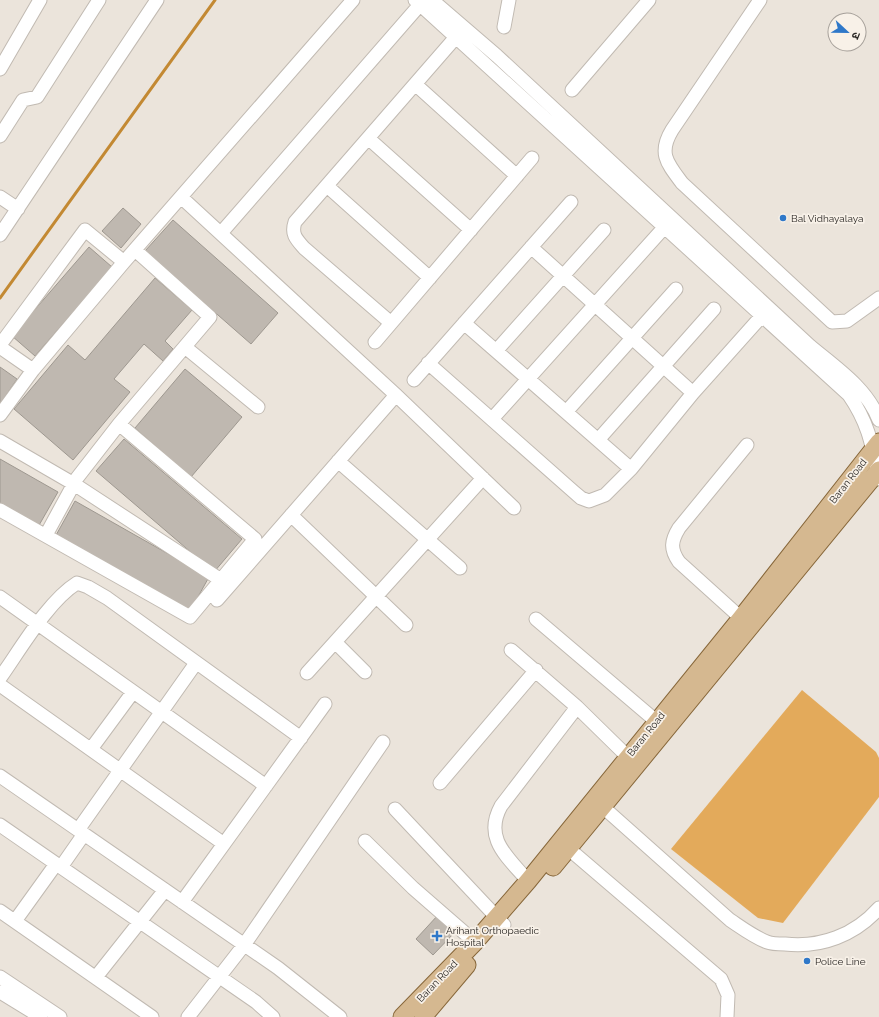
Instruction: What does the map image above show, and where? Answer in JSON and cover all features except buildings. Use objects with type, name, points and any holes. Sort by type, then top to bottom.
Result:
[{"type":"main road","name":"Baran Road","points":[[423,1017],[474,957],[528,881],[656,721],[741,618],[876,445]]},
{"type":"main road","name":"Baran Road","points":[[402,1017],[475,942],[501,921],[569,849],[878,474]]},
{"type":"street","points":[[0,69],[40,0]]},
{"type":"street","points":[[0,136],[23,100],[38,97],[99,0]]},
{"type":"street","points":[[0,235],[157,0]]},
{"type":"street","points":[[0,415],[33,370],[124,262],[353,0]]},
{"type":"street","points":[[432,0],[497,56],[669,222],[766,312],[849,395],[862,414],[876,445],[878,474]]},
{"type":"street","points":[[504,27],[509,0]]},
{"type":"street","points":[[572,90],[649,0]]},
{"type":"street","points":[[760,0],[665,142],[665,153],[671,169],[682,183],[832,322],[847,321],[879,298]]},
{"type":"street","points":[[221,234],[419,2],[456,37],[669,222]]},
{"type":"street","points":[[391,323],[304,248],[296,238],[293,230],[295,222],[456,37]]},
{"type":"street","points":[[415,84],[518,176]]},
{"type":"street","points":[[368,138],[471,230]]},
{"type":"street","points":[[375,342],[532,158]]},
{"type":"street","points":[[327,186],[430,278]]},
{"type":"street","points":[[181,197],[396,395],[514,508]]},
{"type":"street","points":[[0,198],[18,209]]},
{"type":"street","points":[[414,380],[571,202]]},
{"type":"street","points":[[492,419],[669,222]]},
{"type":"street","points":[[33,370],[1,341],[85,230],[124,262]]},
{"type":"street","points":[[496,351],[604,230]]},
{"type":"street","points":[[532,247],[693,393]]},
{"type":"street","points":[[46,535],[74,484],[120,424],[210,317],[135,250]]},
{"type":"street","points":[[566,412],[676,289]]},
{"type":"street","points":[[598,440],[714,309]]},
{"type":"street","points":[[428,363],[574,492],[589,501],[605,495],[631,469],[693,393],[766,312]]},
{"type":"street","points":[[766,312],[859,388],[875,410],[879,420]]},
{"type":"street","points":[[464,323],[631,469]]},
{"type":"street","points":[[185,347],[258,408]]},
{"type":"street","points":[[217,600],[396,395]]},
{"type":"street","points":[[0,510],[190,617],[255,539],[120,424]]},
{"type":"street","points":[[0,441],[74,484],[221,580]]},
{"type":"street","points":[[741,618],[679,562],[674,555],[671,546],[674,536],[679,528],[747,445]]},
{"type":"street","points":[[338,461],[460,568]]},
{"type":"street","points":[[307,673],[483,478]]},
{"type":"street","points":[[291,515],[406,625]]},
{"type":"street","points":[[0,678],[38,624],[67,590],[77,584],[88,587],[107,598],[301,738]]},
{"type":"street","points":[[0,597],[266,786]]},
{"type":"street","points":[[536,619],[656,721]]},
{"type":"street","points":[[335,642],[365,672]]},
{"type":"street","points":[[512,650],[577,707],[628,757]]},
{"type":"street","points":[[15,921],[59,865],[120,770],[196,663]]},
{"type":"street","points":[[440,783],[536,670]]},
{"type":"street","points":[[0,685],[224,844]]},
{"type":"street","points":[[91,749],[133,692]]},
{"type":"street","points":[[182,902],[325,704]]},
{"type":"street","points":[[528,881],[503,850],[494,834],[494,819],[501,806],[577,707]]},
{"type":"street","points":[[188,1017],[244,945],[383,742]]},
{"type":"street","points":[[0,776],[278,968],[340,1017]]},
{"type":"street","points":[[603,807],[730,920],[749,933],[768,942],[791,945],[821,944],[849,932],[870,919],[879,908]]},
{"type":"street","points":[[395,809],[501,921]]},
{"type":"street","points":[[0,825],[220,977],[274,1017]]},
{"type":"street","points":[[365,841],[413,888],[475,942]]},
{"type":"street","points":[[569,849],[721,979],[728,995],[727,1017]]},
{"type":"street","points":[[96,977],[165,890]]},
{"type":"street","points":[[0,911],[152,1017]]},
{"type":"street","points":[[0,977],[60,1017]]},
{"type":"street","points":[[0,992],[41,1017]]},
{"type":"shaded area","points":[[802,690],[876,752],[879,758],[879,797],[783,923],[758,918],[671,849]]},
{"type":"waterway","points":[[0,298],[215,0]]},
{"type":"place","name":"Bal Vidhayalaya","points":[[783,218]]},
{"type":"place","name":"Arihant Orthopaedic Hospital","points":[[437,936]]},
{"type":"place","name":"Police Line","points":[[807,961]]}]
